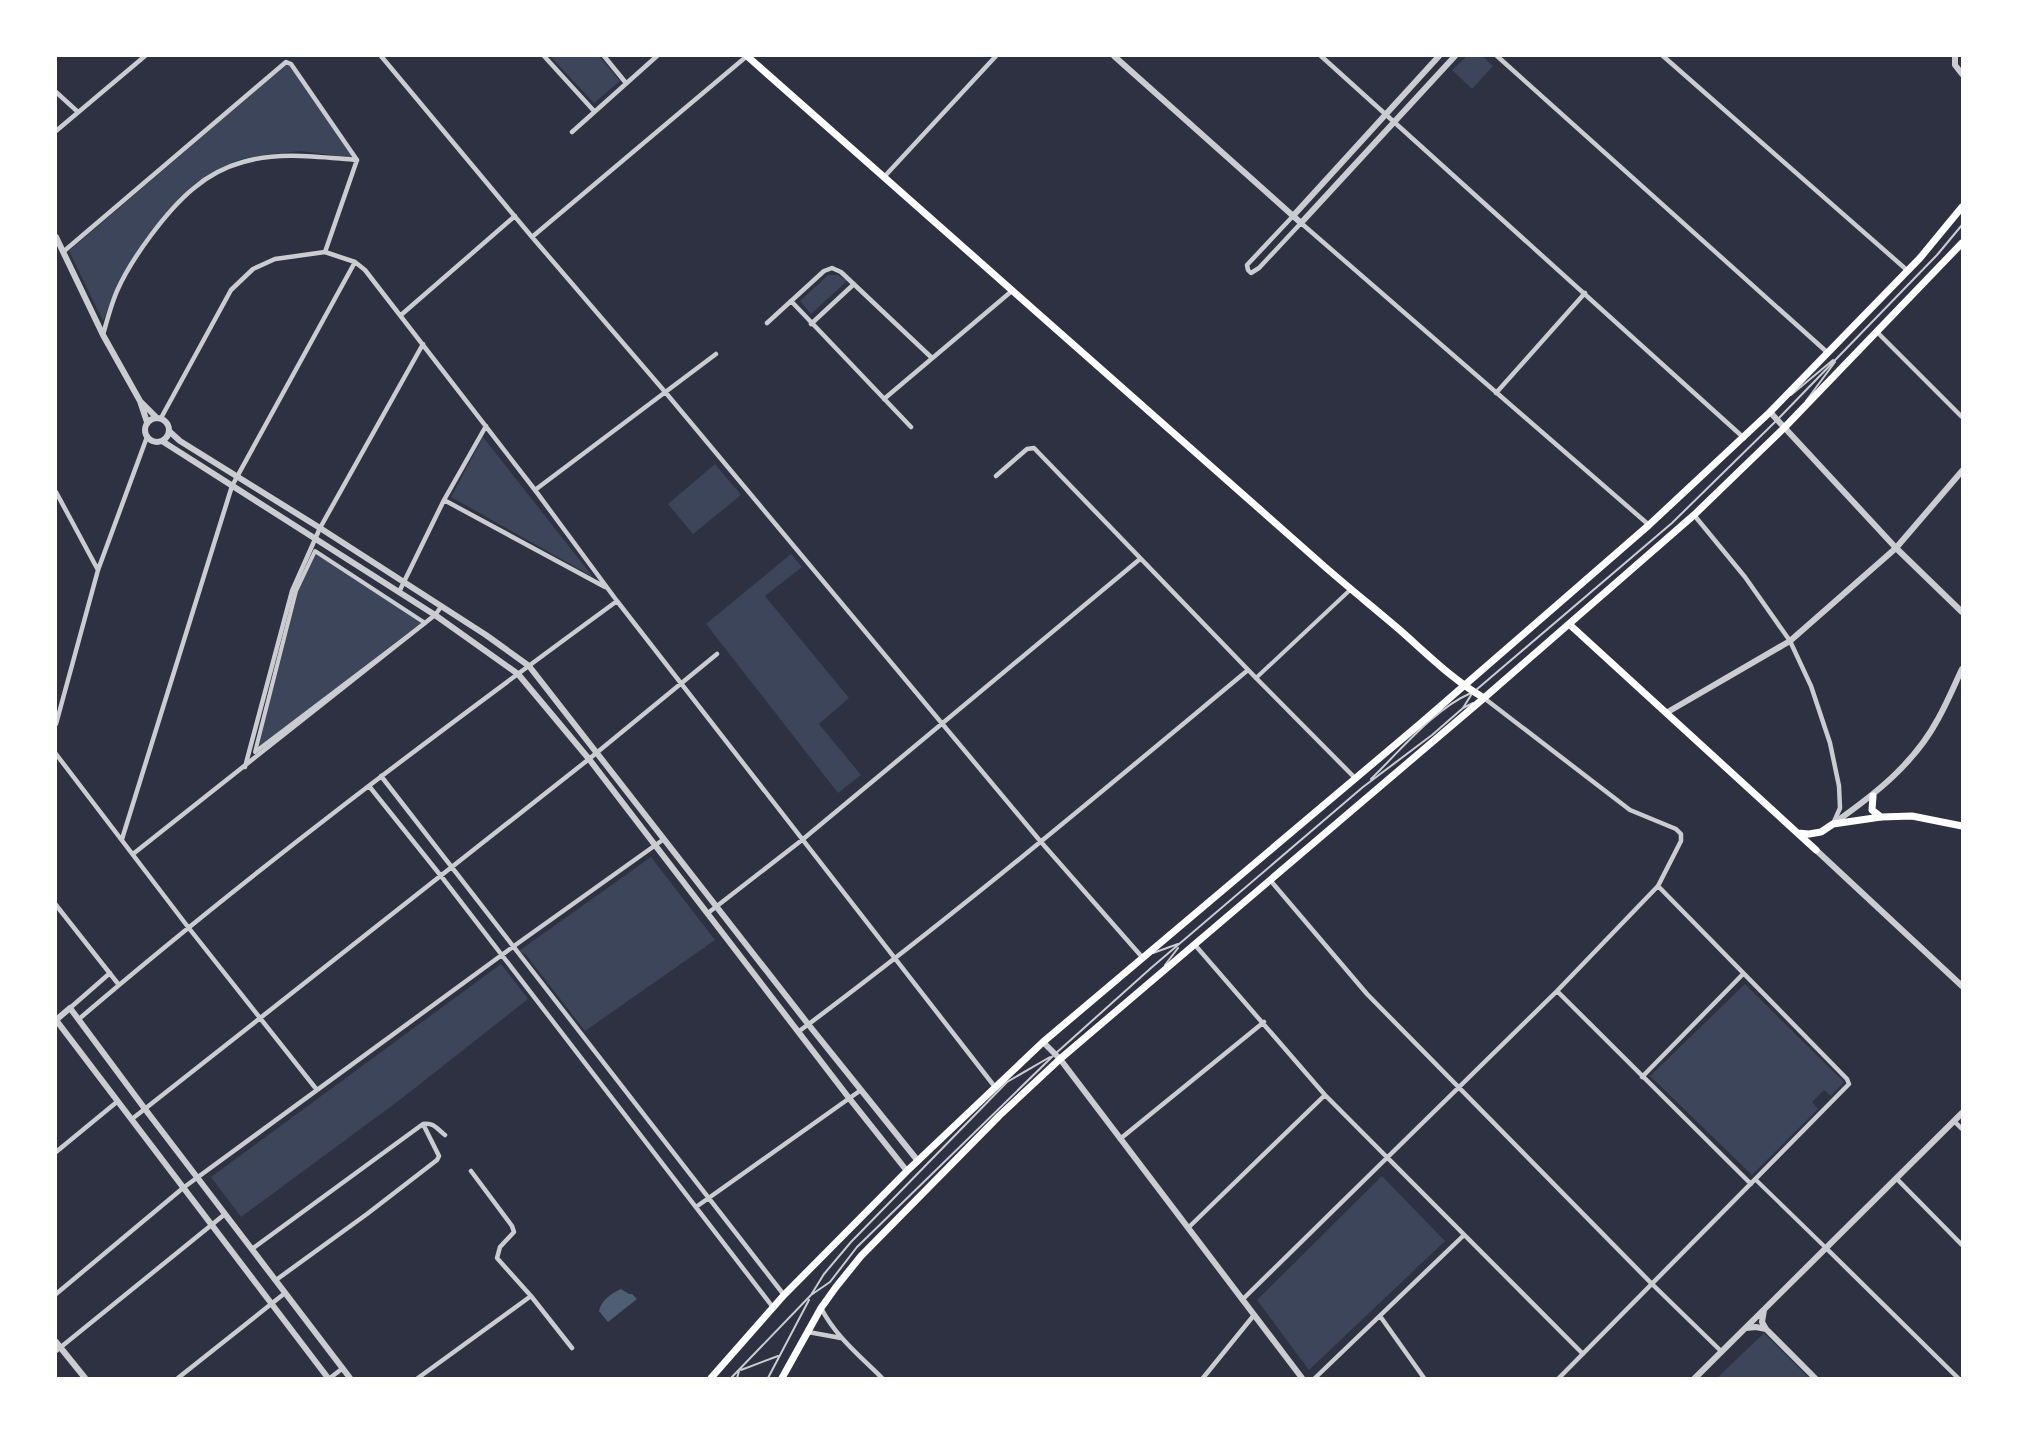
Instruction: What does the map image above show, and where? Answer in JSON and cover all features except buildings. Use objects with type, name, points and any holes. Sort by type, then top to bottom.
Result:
[{"type":"main road","points":[[747,56],[1350,590],[1463,685],[1484,698]]},
{"type":"main road","points":[[711,1378],[772,1306],[918,1161],[1043,1042],[1649,525],[1744,438],[1908,271],[1962,207]]},
{"type":"main road","points":[[782,1378],[821,1308],[861,1256],[1057,1057],[1195,945],[1694,515],[1785,427],[1962,243]]},
{"type":"main road","points":[[1569,624],[1816,850]]},
{"type":"main road","points":[[1873,796],[1872,810],[1881,817]]},
{"type":"main road","points":[[1816,850],[1816,838],[1833,824],[1881,817],[1912,816],[1962,826]]},
{"type":"main road","points":[[1797,833],[1821,832]]},
{"type":"street","points":[[133,56],[138,61]]},
{"type":"street","points":[[56,131],[145,56]]},
{"type":"street","points":[[381,56],[1041,842],[1142,957]]},
{"type":"street","points":[[544,56],[594,111]]},
{"type":"street","points":[[604,56],[626,82]]},
{"type":"street","points":[[572,132],[657,56]]},
{"type":"street","points":[[532,237],[747,56]]},
{"type":"street","points":[[884,177],[996,56]]},
{"type":"street","points":[[1114,56],[1293,216],[1649,525]]},
{"type":"street","points":[[1321,56],[1744,438]]},
{"type":"street","points":[[1439,56],[1247,265],[1251,273],[1259,268],[1455,56]]},
{"type":"street","points":[[1497,56],[1828,353]]},
{"type":"street","points":[[1663,56],[1908,271]]},
{"type":"street","points":[[1955,56],[1955,65],[1962,74]]},
{"type":"street","points":[[63,252],[288,62],[357,160]]},
{"type":"street","points":[[56,92],[78,112]]},
{"type":"street","points":[[102,335],[117,291],[131,265],[162,222],[193,188],[217,172],[243,162],[272,156],[300,155],[357,160]]},
{"type":"street","points":[[325,252],[357,160]]},
{"type":"street","points":[[401,315],[515,216]]},
{"type":"street","points":[[56,237],[102,335],[140,401],[147,422],[145,430],[147,437],[98,570],[56,724]]},
{"type":"street","points":[[147,422],[159,418],[231,290],[253,269],[275,258],[325,252],[355,262],[373,279],[401,315],[617,601],[995,1087]]},
{"type":"street","points":[[122,839],[232,486],[355,262]]},
{"type":"street","points":[[767,323],[824,271],[832,268],[841,272],[932,358]]},
{"type":"street","points":[[811,324],[854,284]]},
{"type":"street","points":[[884,399],[1013,290]]},
{"type":"street","points":[[1496,393],[1585,293]]},
{"type":"street","points":[[790,301],[911,427]]},
{"type":"street","points":[[1877,332],[1962,417]]},
{"type":"street","points":[[245,767],[292,591],[320,528],[423,344]]},
{"type":"street","points":[[535,490],[716,354]]},
{"type":"street","points":[[140,401],[167,424],[169,431],[180,441],[486,635],[529,666],[748,948],[918,1161]]},
{"type":"street","points":[[1770,412],[1896,548],[1962,612]]},
{"type":"street","points":[[399,592],[444,500],[486,426]]},
{"type":"street","points":[[162,441],[169,431]]},
{"type":"street","points":[[147,437],[154,441],[162,441],[399,592],[518,674],[589,759],[907,1172]]},
{"type":"street","points":[[996,476],[1032,447],[1355,778]]},
{"type":"street","points":[[1666,713],[1790,640],[1896,548],[1962,471]]},
{"type":"street","points":[[56,492],[98,570]]},
{"type":"street","points":[[444,500],[607,588]]},
{"type":"street","points":[[1694,515],[1745,577],[1790,640],[1811,686],[1830,743],[1839,786],[1840,808],[1833,824]]},
{"type":"street","points":[[315,551],[424,623],[255,752],[296,591],[315,551]]},
{"type":"street","points":[[708,913],[802,840],[1140,559]]},
{"type":"street","points":[[1256,678],[1350,590]]},
{"type":"street","points":[[79,1019],[188,927],[381,776],[617,601]]},
{"type":"street","points":[[133,854],[435,615],[441,607]]},
{"type":"street","points":[[132,1119],[597,753],[717,654]]},
{"type":"street","points":[[1833,824],[1873,796],[1911,758],[1931,730],[1962,669]]},
{"type":"street","points":[[798,1032],[895,959],[1041,842],[1248,670]]},
{"type":"street","points":[[1242,1300],[1557,991],[1658,886],[1681,841],[1681,834],[1676,829],[1630,810],[1484,698]]},
{"type":"street","points":[[56,754],[188,927],[317,1090]]},
{"type":"street","points":[[381,776],[784,1295]]},
{"type":"street","points":[[369,786],[772,1306]]},
{"type":"street","points":[[56,1294],[183,1188],[664,839]]},
{"type":"street","points":[[1816,850],[1962,986]]},
{"type":"street","points":[[682,880],[690,873]]},
{"type":"street","points":[[1270,880],[1367,994],[1652,1284],[1722,1352]]},
{"type":"street","points":[[1559,1378],[1849,1084],[1847,1079],[1658,886]]},
{"type":"street","points":[[56,905],[119,985]]},
{"type":"street","points":[[1195,945],[1325,1095],[1583,1354]]},
{"type":"street","points":[[739,956],[748,948]]},
{"type":"street","points":[[110,973],[56,1020],[329,1378],[343,1368]]},
{"type":"street","points":[[1642,1077],[1743,974]]},
{"type":"street","points":[[1557,991],[1642,1077],[1827,1248],[1958,1378]]},
{"type":"street","points":[[70,1008],[350,1378]]},
{"type":"street","points":[[1120,1139],[1264,1022]]},
{"type":"street","points":[[1043,1042],[1057,1057],[1302,1378]]},
{"type":"street","points":[[600,1082],[612,1073]]},
{"type":"street","points":[[696,1207],[861,1090]]},
{"type":"street","points":[[1188,1228],[1325,1095]]},
{"type":"street","points":[[56,1152],[118,1101]]},
{"type":"street","points":[[1695,1378],[1962,1113]]},
{"type":"street","points":[[1954,1121],[1962,1129]]},
{"type":"street","points":[[252,1249],[423,1124],[434,1125],[445,1136]]},
{"type":"street","points":[[276,1280],[438,1160],[436,1146],[423,1124]]},
{"type":"street","points":[[471,1171],[514,1232],[500,1247],[497,1257],[572,1348]]},
{"type":"street","points":[[1896,1178],[1962,1245]]},
{"type":"street","points":[[85,1378],[57,1346],[225,1214]]},
{"type":"street","points":[[1315,1378],[1464,1236]]},
{"type":"street","points":[[734,1257],[746,1248]]},
{"type":"street","points":[[178,1378],[285,1293]]},
{"type":"street","points":[[418,1378],[531,1296]]},
{"type":"street","points":[[821,1308],[841,1338],[882,1378]]},
{"type":"street","points":[[1764,1310],[1762,1322],[1766,1329],[1815,1378]]},
{"type":"street","points":[[1203,1378],[1254,1315]]},
{"type":"street","points":[[1380,1316],[1424,1378]]},
{"type":"street","points":[[1745,1329],[1756,1327],[1766,1329]]},
{"type":"street","points":[[808,1332],[841,1338]]},
{"type":"lane","points":[[731,1378],[811,1295],[830,1282],[857,1247],[1181,943],[1363,787],[1456,700],[1473,692],[1672,523],[1778,419],[1937,255],[1962,225]]},
{"type":"lane","points":[[1770,412],[1842,353]]},
{"type":"lane","points":[[1785,427],[1842,353]]},
{"type":"lane","points":[[1456,700],[1463,685]]},
{"type":"lane","points":[[1464,708],[1473,692]]},
{"type":"lane","points":[[1363,787],[1464,708],[1484,698]]},
{"type":"lane","points":[[1142,957],[1181,943]]},
{"type":"lane","points":[[1159,975],[1181,943]]},
{"type":"lane","points":[[768,1378],[811,1295],[824,1274],[852,1242],[1007,1082],[1057,1057]]},
{"type":"lane","points":[[739,1371],[780,1356]]},
{"type":"lane","points":[[737,1378],[739,1371]]},
{"type":"shaded area","points":[[550,56],[599,56],[620,81],[594,103]]},
{"type":"shaded area","points":[[1467,56],[1482,56],[1493,66],[1472,89],[1452,70]]},
{"type":"shaded area","points":[[288,63],[353,158],[301,151],[271,154],[242,159],[216,170],[194,184],[160,222],[115,291],[103,321],[69,251]]},
{"type":"shaded area","points":[[828,275],[838,275],[847,281],[811,314],[800,301]]},
{"type":"shaded area","points":[[483,437],[593,577],[451,497]]},
{"type":"shaded area","points":[[715,464],[741,495],[693,534],[668,504]]},
{"type":"shaded area","points":[[315,551],[425,623],[255,752],[296,591]]},
{"type":"shaded area","points":[[791,554],[802,567],[765,596],[849,698],[819,724],[861,775],[838,793],[706,624]]},
{"type":"shaded area","points":[[651,857],[715,940],[585,1031],[526,955],[519,951]]},
{"type":"shaded area","points":[[501,964],[528,999],[401,1099],[241,1217],[211,1177]]},
{"type":"shaded area","points":[[1745,984],[1844,1082],[1831,1096],[1824,1090],[1812,1102],[1818,1109],[1752,1175],[1650,1076]]},
{"type":"shaded area","points":[[1382,1176],[1445,1241],[1309,1370],[1257,1300]]},
{"type":"shaded area","points":[[621,1289],[637,1299],[608,1322],[599,1311],[600,1307],[607,1297]]},
{"type":"shaded area","points":[[1764,1333],[1809,1378],[1717,1378]]}]
